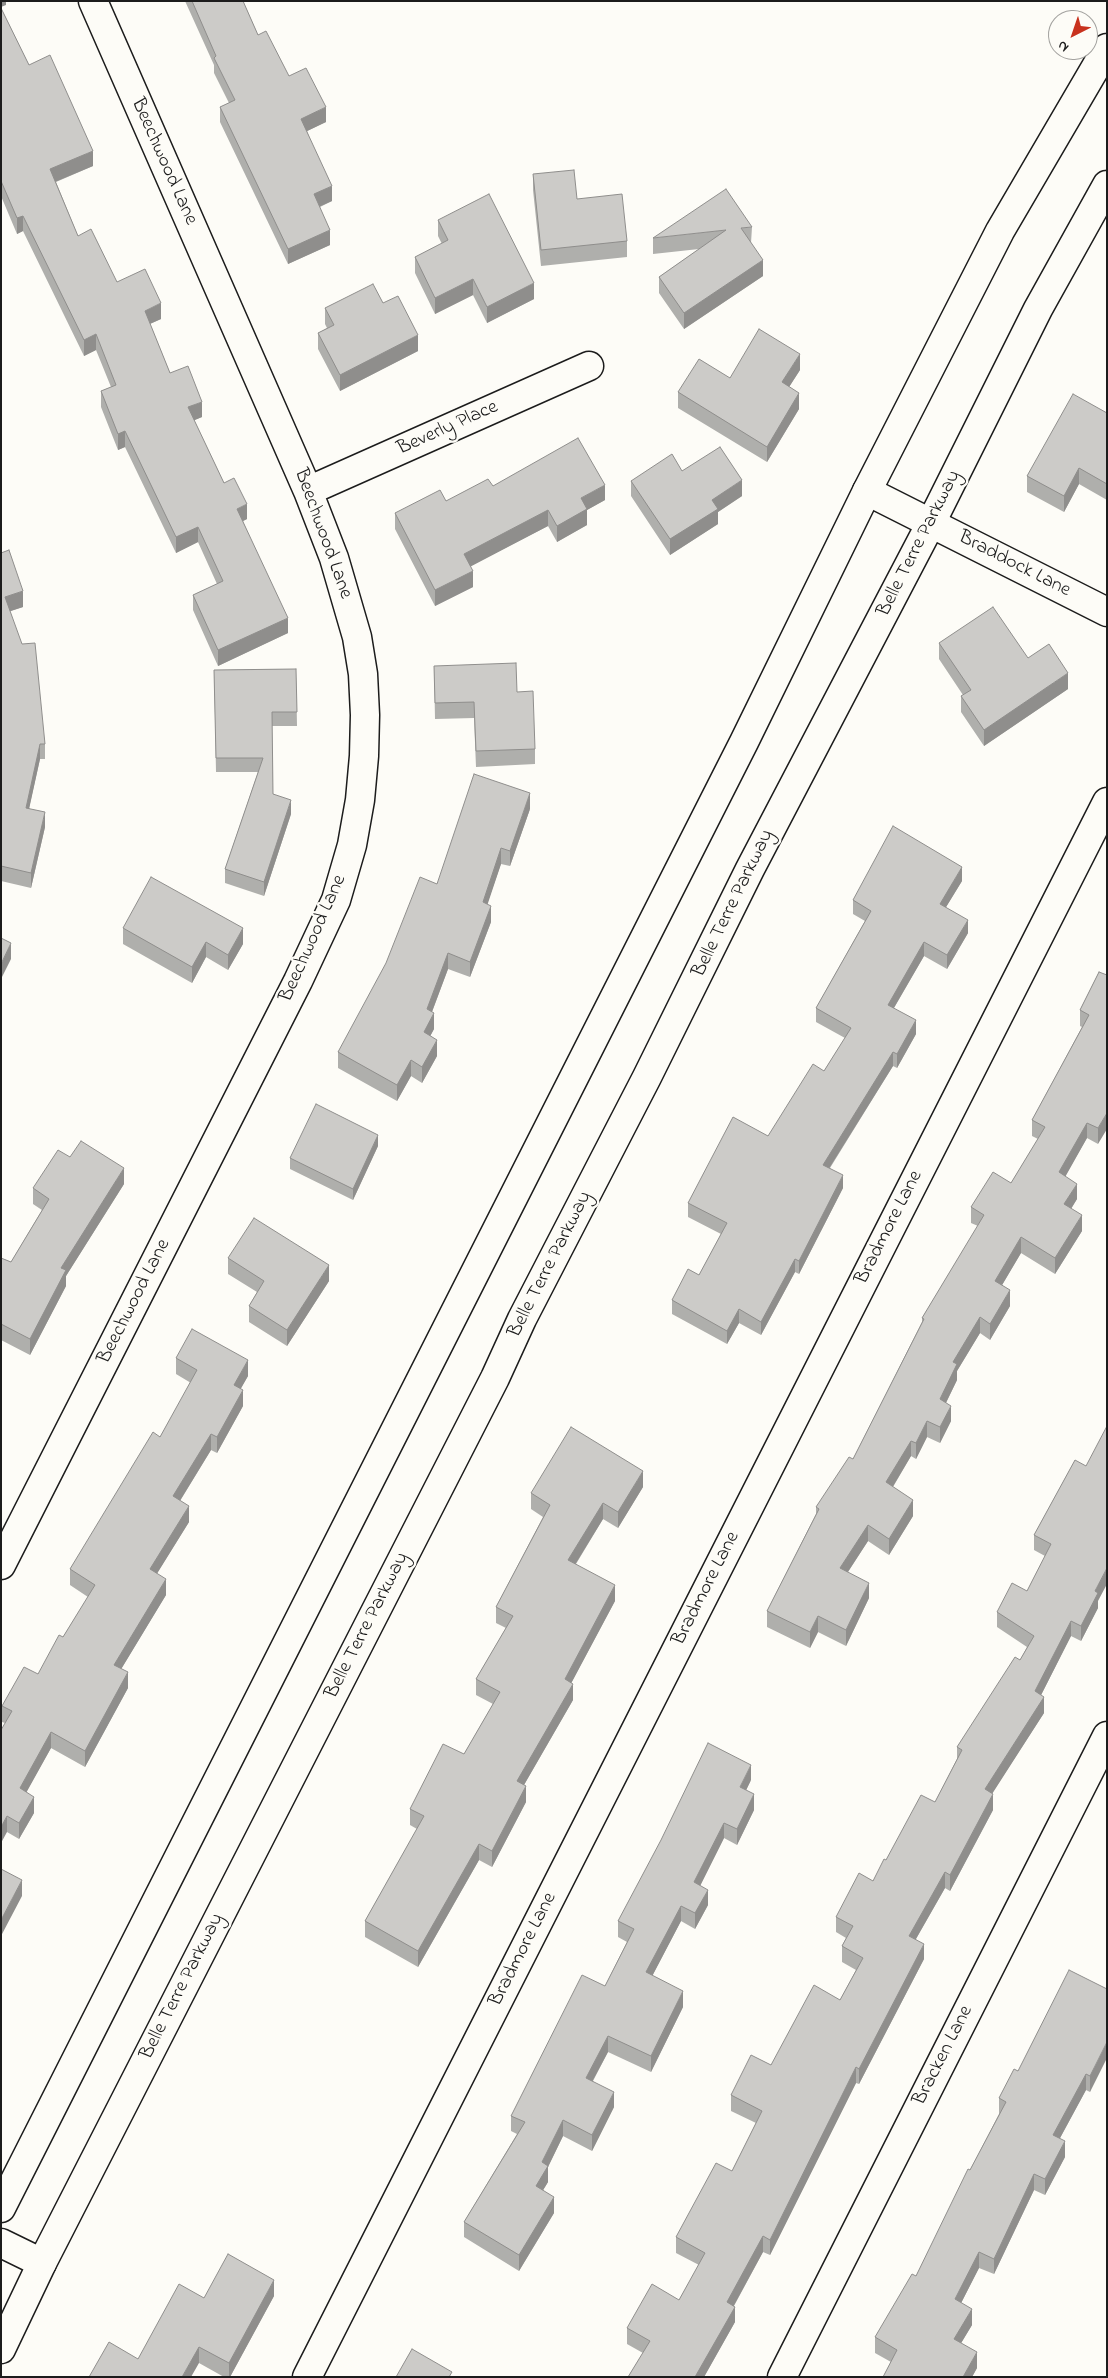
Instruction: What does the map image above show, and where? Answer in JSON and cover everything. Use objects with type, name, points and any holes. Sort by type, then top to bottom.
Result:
[{"type":"main road","name":"Beechwood Lane","points":[[1,1565],[298,981],[336,900],[352,845],[360,800],[364,756],[363,674],[357,637],[334,558],[308,492],[93,1]]},
{"type":"main road","points":[[1,2208],[744,742],[867,491],[1000,231],[1107,48]]},
{"type":"main road","name":"Belle Terre Parkway","points":[[1,2349],[42,2263],[495,1378],[522,1319],[639,1094],[750,868],[931,523],[1038,309],[1107,185]]},
{"type":"main road","name":"Beverly Place","points":[[308,492],[589,366]]},
{"type":"main road","name":"Braddock Lane","points":[[867,491],[1107,612]]},
{"type":"main road","name":"Bradmore Lane","points":[[307,2377],[1107,802]]},
{"type":"main road","name":"Bracken Lane","points":[[782,2377],[1107,1736]]},
{"type":"main road","points":[[1,2243],[42,2263]]},
{"type":"building","points":[[192,1],[243,1],[258,35],[266,31],[289,76],[306,68],[326,107],[301,119],[332,186],[314,194],[330,230],[288,249],[220,107],[235,100],[214,58],[216,56]]},
{"type":"building","points":[[1,8],[29,65],[50,55],[93,151],[50,169],[78,236],[91,229],[117,282],[145,269],[161,303],[145,311],[170,373],[188,366],[202,402],[188,407],[224,483],[234,478],[247,504],[237,509],[288,618],[218,650],[193,595],[223,581],[198,527],[176,537],[125,431],[118,434],[101,391],[116,385],[96,334],[84,340],[23,216],[17,218],[1,181]]},
{"type":"building","points":[[574,170],[577,199],[622,194],[627,241],[541,250],[533,174]]},
{"type":"building","points":[[726,189],[752,227],[741,228],[763,260],[684,313],[659,277],[726,230],[653,238]]},
{"type":"building","points":[[489,194],[534,283],[487,307],[473,279],[435,298],[415,257],[448,240],[438,220]]},
{"type":"building","points":[[373,284],[383,303],[398,296],[418,335],[340,375],[318,333],[334,325],[325,308]]},
{"type":"building","points":[[759,329],[800,354],[782,382],[799,393],[767,447],[678,392],[699,359],[730,378]]},
{"type":"building","points":[[1073,394],[1107,413],[1107,484],[1079,468],[1064,496],[1027,476]]},
{"type":"building","points":[[578,438],[605,485],[581,498],[587,509],[557,526],[548,510],[464,554],[473,571],[435,590],[395,513],[440,490],[446,501],[488,479],[493,486]]},
{"type":"building","points":[[720,447],[742,480],[712,500],[718,509],[670,539],[631,481],[672,454],[682,471]]},
{"type":"building","points":[[9,550],[23,591],[5,597],[22,644],[35,643],[45,744],[40,744],[26,808],[45,812],[31,873],[1,866],[1,553]]},
{"type":"building","points":[[993,607],[1028,658],[1049,644],[1068,673],[984,730],[961,696],[971,690],[939,643]]},
{"type":"building","points":[[516,663],[517,692],[533,691],[535,749],[476,751],[474,702],[435,703],[434,666]]},
{"type":"building","points":[[296,669],[297,712],[272,712],[273,794],[291,800],[264,882],[225,869],[263,758],[216,758],[214,670]]},
{"type":"building","points":[[474,774],[530,793],[510,851],[501,848],[483,902],[491,906],[470,962],[448,953],[427,1009],[434,1013],[424,1032],[437,1040],[422,1067],[411,1060],[397,1085],[338,1052],[386,963],[420,877],[437,884]]},
{"type":"building","points":[[893,826],[962,867],[940,904],[968,920],[947,955],[924,942],[888,1005],[916,1020],[897,1054],[893,1052],[823,1165],[843,1175],[799,1261],[795,1259],[761,1322],[739,1309],[727,1331],[672,1300],[688,1269],[699,1275],[727,1223],[688,1203],[733,1117],[768,1136],[813,1064],[824,1071],[851,1028],[816,1008],[871,911],[853,900]]},
{"type":"building","points":[[151,877],[243,928],[228,955],[206,942],[192,967],[123,928]]},
{"type":"building","points":[[1,938],[11,943],[1,964]]},
{"type":"building","points":[[1099,972],[1107,975],[1107,1113],[1098,1128],[1087,1123],[1059,1172],[1077,1184],[1064,1204],[1082,1215],[1055,1258],[1021,1237],[995,1281],[1010,1290],[990,1324],[980,1317],[953,1362],[957,1364],[940,1399],[951,1406],[940,1427],[927,1421],[916,1443],[911,1441],[886,1482],[913,1500],[889,1539],[868,1525],[840,1568],[869,1583],[846,1630],[818,1616],[810,1632],[767,1611],[819,1509],[816,1507],[849,1457],[853,1459],[924,1319],[922,1318],[984,1215],[971,1207],[993,1172],[1011,1183],[1045,1127],[1032,1120],[1089,1015],[1080,1010]]},
{"type":"building","points":[[316,1104],[378,1135],[353,1189],[290,1158]]},
{"type":"building","points":[[81,1141],[124,1168],[61,1268],[66,1270],[30,1339],[1,1324],[1,1258],[11,1262],[49,1199],[33,1188],[58,1150],[70,1157]]},
{"type":"building","points":[[254,1218],[329,1265],[287,1330],[249,1306],[264,1281],[228,1258]]},
{"type":"building","points":[[192,1329],[248,1360],[234,1385],[243,1390],[217,1437],[211,1434],[173,1496],[189,1506],[150,1569],[166,1579],[114,1665],[128,1672],[85,1751],[51,1732],[20,1788],[34,1797],[19,1823],[7,1816],[1,1827],[1,1730],[12,1711],[2,1706],[24,1667],[38,1674],[59,1635],[63,1637],[95,1585],[70,1569],[153,1432],[160,1437],[197,1370],[176,1358]]},
{"type":"building","points":[[1107,1426],[1107,1568],[1095,1591],[1098,1593],[1081,1626],[1071,1621],[1035,1691],[1044,1697],[985,1789],[993,1794],[950,1875],[945,1872],[909,1936],[924,1944],[859,2069],[856,2067],[770,2240],[763,2236],[727,2302],[735,2307],[695,2377],[628,2377],[650,2341],[627,2328],[652,2284],[679,2300],[705,2253],[676,2237],[716,2163],[732,2171],[762,2111],[731,2095],[751,2055],[771,2065],[814,1985],[840,2000],[863,1958],[842,1946],[853,1926],[836,1917],[859,1873],[873,1881],[921,1795],[935,1802],[962,1750],[957,1747],[1015,1657],[1020,1660],[1034,1636],[997,1612],[1012,1583],[1027,1591],[1051,1544],[1034,1535],[1075,1460],[1086,1466]]},
{"type":"building","points":[[571,1427],[643,1471],[618,1512],[603,1503],[568,1560],[615,1585],[565,1679],[573,1684],[517,1781],[526,1786],[492,1851],[479,1844],[418,1951],[365,1921],[424,1816],[410,1809],[443,1744],[464,1754],[500,1692],[476,1679],[513,1616],[496,1607],[550,1505],[531,1493]]},
{"type":"building","points":[[708,1743],[751,1765],[740,1787],[754,1794],[737,1829],[724,1823],[694,1882],[708,1890],[695,1913],[681,1906],[646,1972],[683,1991],[651,2056],[608,2036],[586,2078],[614,2092],[592,2135],[563,2120],[542,2162],[548,2166],[536,2186],[554,2197],[519,2255],[464,2222],[525,2122],[511,2116],[582,1975],[605,1986],[634,1929],[618,1921],[661,1840]]},
{"type":"building","points":[[1,1869],[22,1880],[1,1920]]},
{"type":"building","points":[[1069,1970],[1107,1989],[1107,2042],[1090,2076],[1086,2074],[1053,2135],[1065,2141],[1045,2179],[1034,2174],[994,2259],[979,2252],[955,2299],[972,2309],[954,2339],[977,2352],[963,2377],[883,2377],[897,2350],[875,2337],[912,2274],[916,2276],[968,2169],[970,2170],[1006,2102],[999,2098],[1014,2069],[1018,2071]]},
{"type":"building","points":[[228,2254],[274,2280],[229,2363],[199,2347],[182,2377],[89,2377],[109,2342],[138,2359],[179,2284],[204,2298]]},
{"type":"building","points":[[412,2349],[452,2372],[449,2377],[396,2377]]}]
